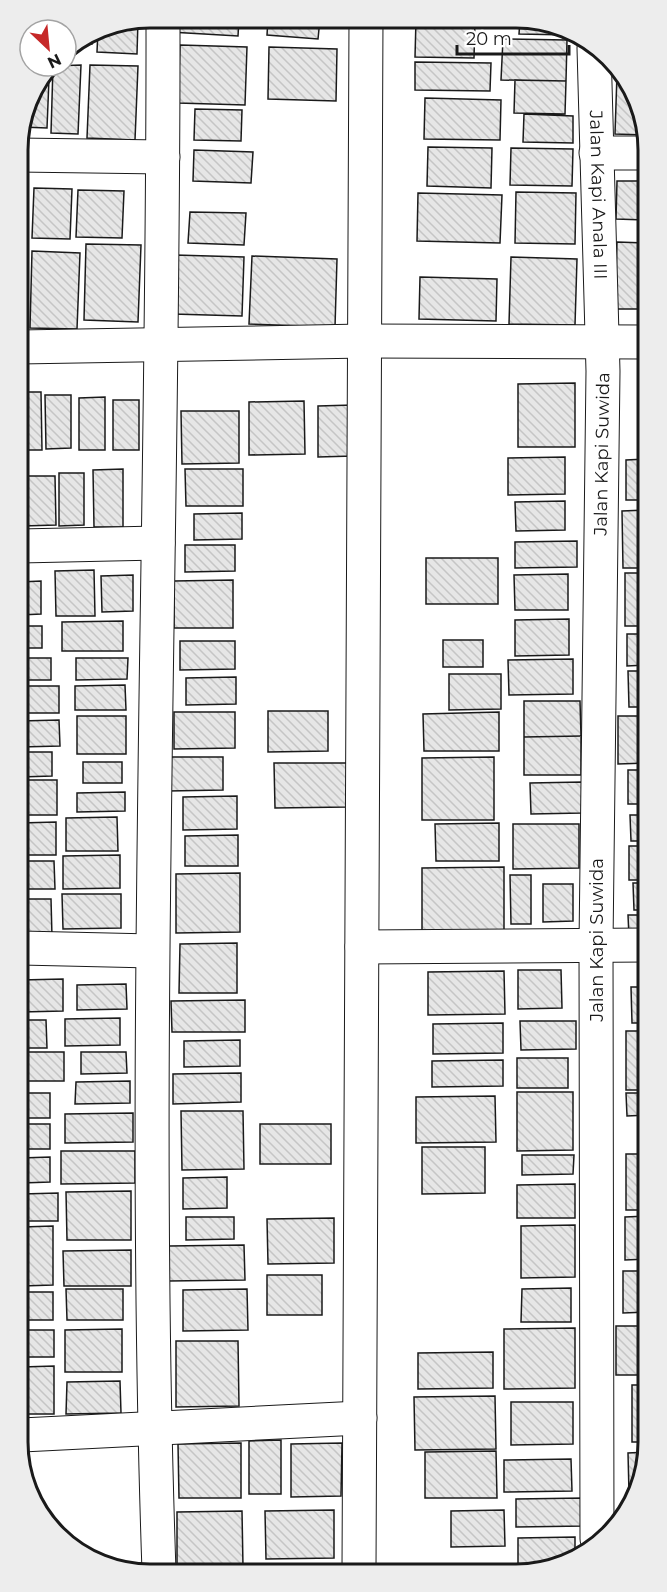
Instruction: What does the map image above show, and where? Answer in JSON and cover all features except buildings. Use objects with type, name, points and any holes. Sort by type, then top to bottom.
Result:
[{"type":"street","points":[[359,1564],[366,28]]},
{"type":"street","points":[[159,1564],[154,1429],[152,951],[163,29]]},
{"type":"street","name":"Jalan Kapi Anala III","points":[[594,57],[602,342]]},
{"type":"street","points":[[596,153],[639,153]]},
{"type":"street","points":[[29,155],[163,157]]},
{"type":"street","points":[[29,347],[364,341],[639,342]]},
{"type":"street","name":"Jalan Kapi Suwida","points":[[597,1533],[596,944],[602,342]]},
{"type":"street","points":[[29,546],[158,543]]},
{"type":"street","points":[[363,947],[638,945]]},
{"type":"street","points":[[28,948],[152,951]]},
{"type":"street","points":[[28,1435],[360,1418]]}]
